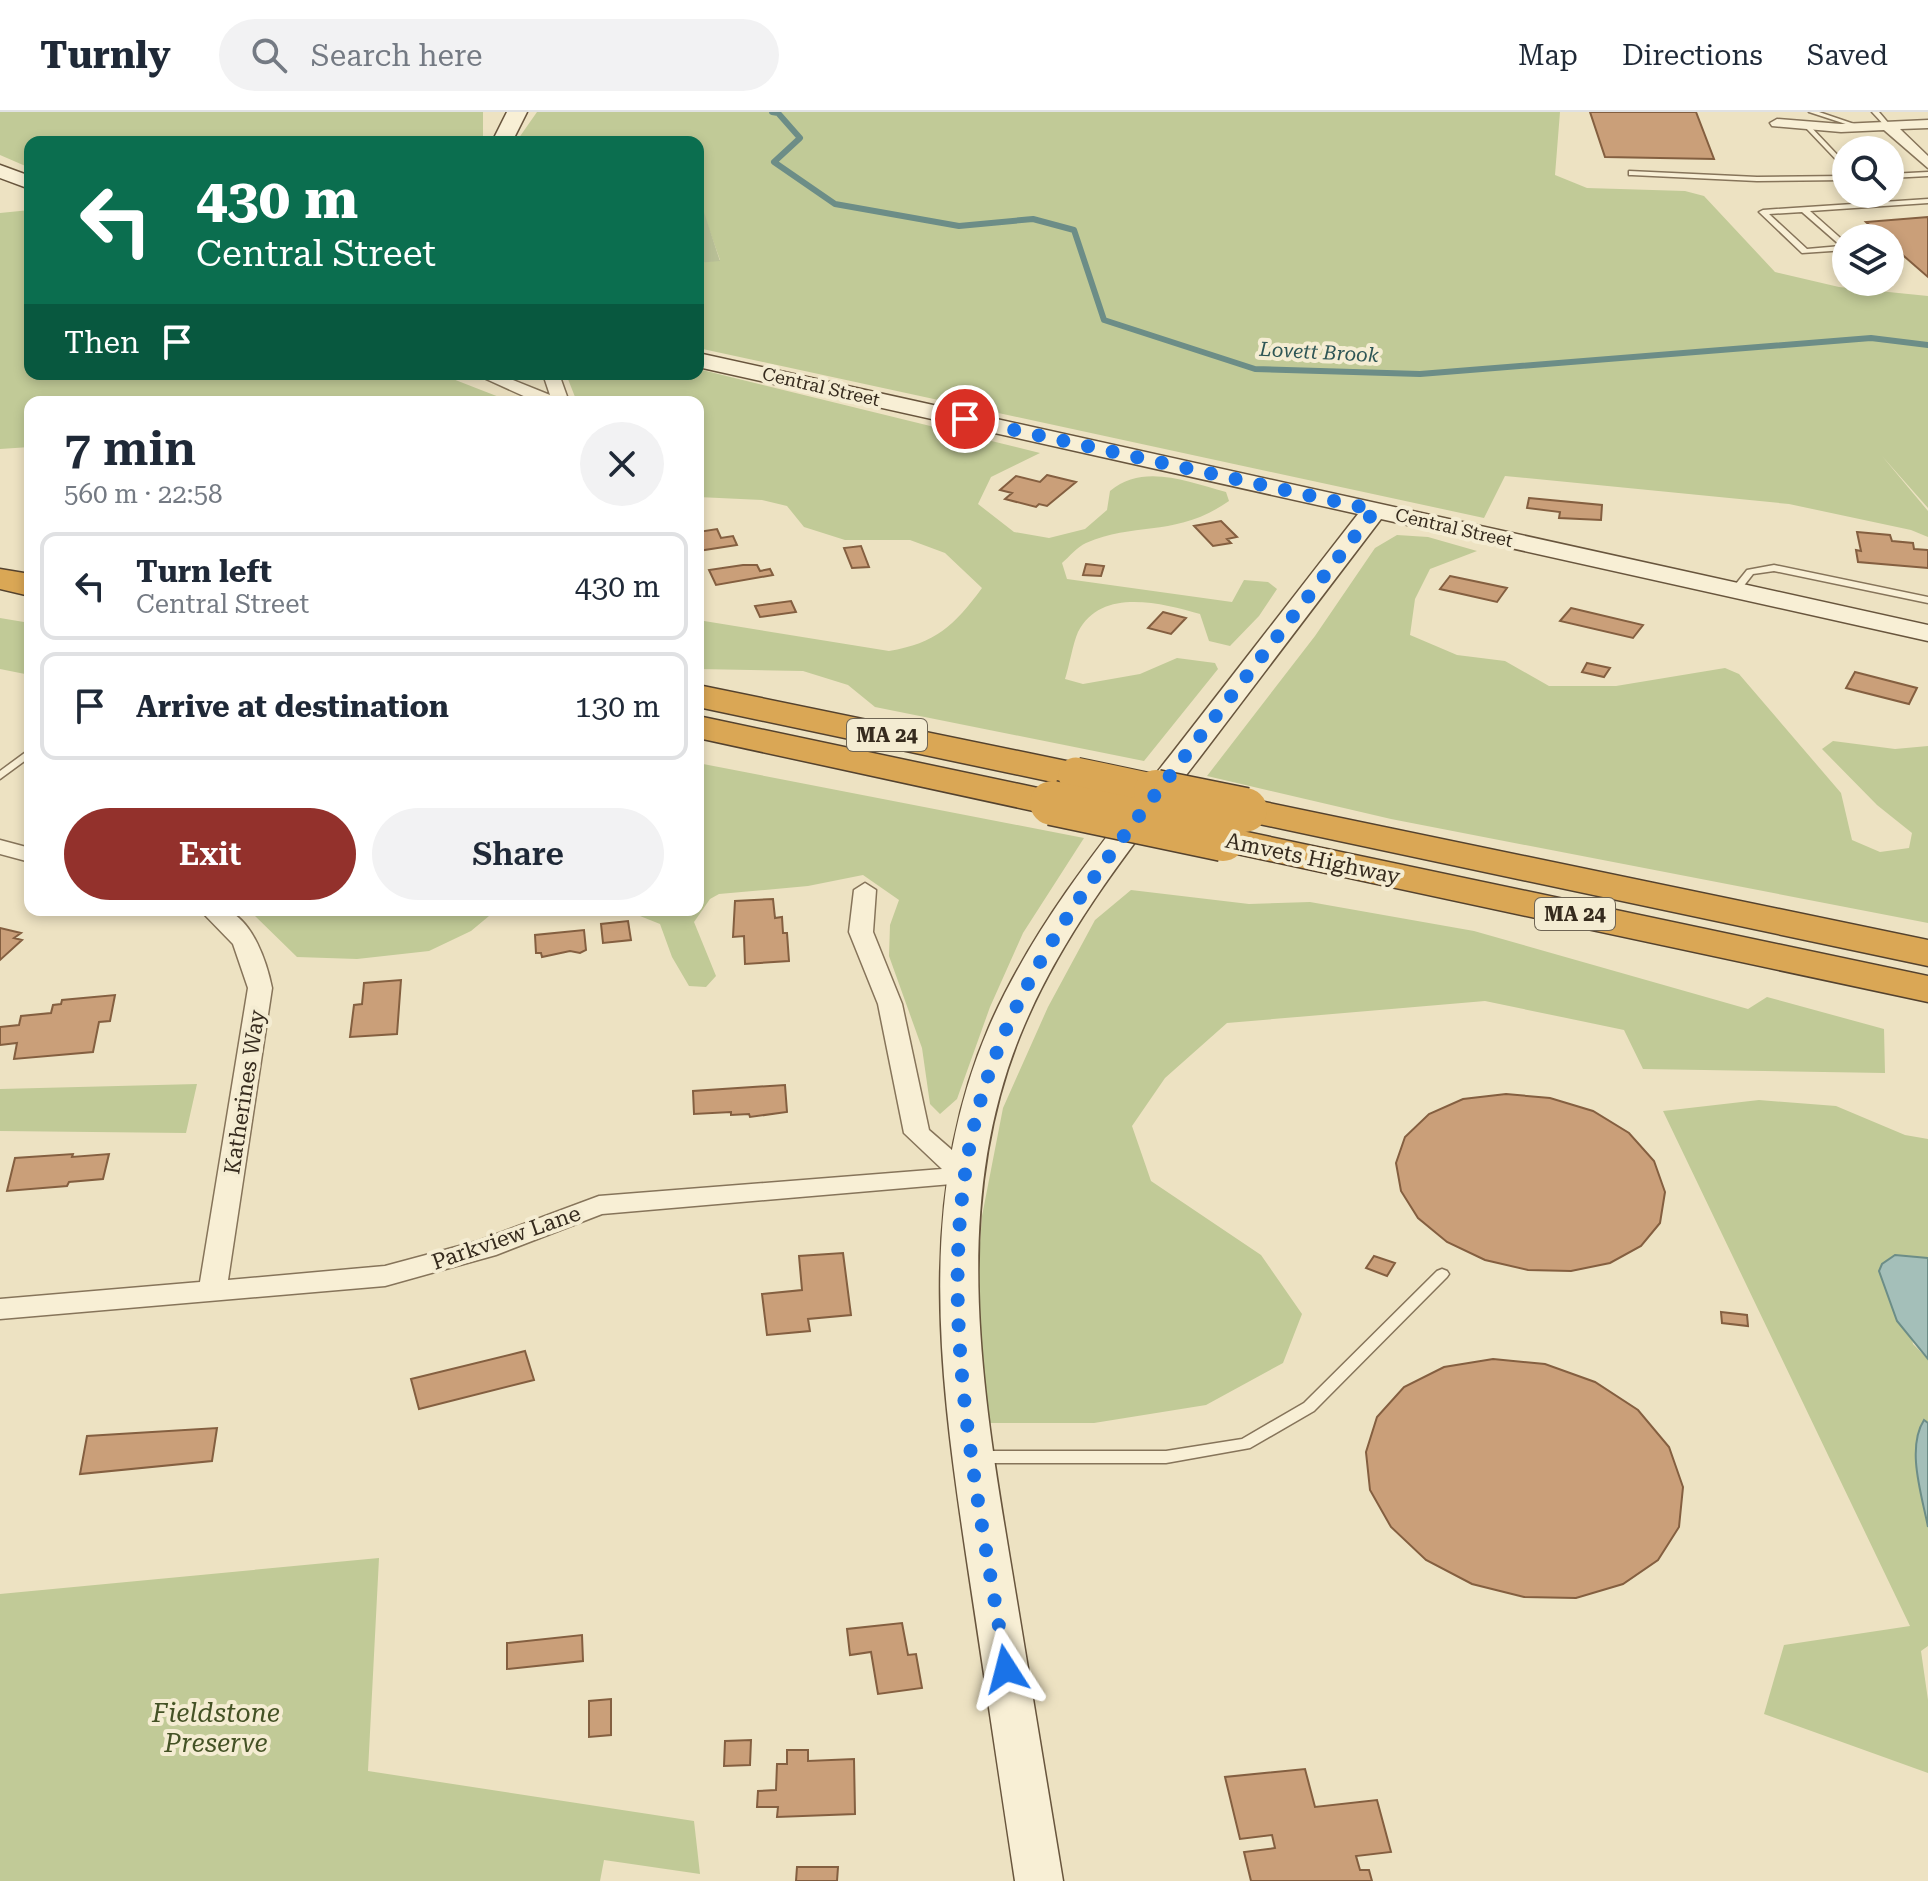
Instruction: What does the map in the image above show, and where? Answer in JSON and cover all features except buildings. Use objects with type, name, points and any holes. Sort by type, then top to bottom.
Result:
[{"type":"highway","points":[[0,550],[24,555]]},
{"type":"highway","points":[[0,579],[24,584]]},
{"type":"highway","name":"Amvets Highway","points":[[704,698],[1064,789],[1234,825],[1928,989]]},
{"type":"highway","name":"Amvets Highway","points":[[704,728],[1064,789]]},
{"type":"highway","name":"Amvets Highway","points":[[1234,825],[1928,953]]},
{"type":"street","points":[[505,136],[517,112]]},
{"type":"street","points":[[1777,123],[1810,119],[1860,127],[1928,124]]},
{"type":"street","points":[[1888,126],[1928,164]]},
{"type":"street","points":[[0,171],[24,181]]},
{"type":"street","name":"Central Street","points":[[704,361],[1928,633]]},
{"type":"street","points":[[498,380],[537,396]]},
{"type":"street","points":[[1039,1881],[972,1457],[959,1347],[966,1176],[973,1130],[985,1088],[1014,1014],[1046,949],[1089,880],[1375,510]]},
{"type":"street","points":[[0,847],[24,853]]},
{"type":"street","points":[[865,890],[861,932],[890,1004],[917,1133],[966,1176]]},
{"type":"street","name":"Katherines Way","points":[[212,1292],[260,988],[256,962],[245,940],[218,916]]},
{"type":"street","name":"Parkview Lane","points":[[0,1309],[385,1276],[486,1248],[599,1205],[966,1176]]},
{"type":"lane","points":[[1875,112],[1888,126]]},
{"type":"lane","points":[[1810,119],[1832,149]]},
{"type":"lane","points":[[1632,173],[1757,179],[1832,178]]},
{"type":"lane","points":[[1904,175],[1928,174]]},
{"type":"lane","points":[[1832,249],[1805,251],[1763,212],[1928,201]]},
{"type":"lane","points":[[1805,210],[1832,235]]},
{"type":"lane","points":[[1736,590],[1755,569],[1774,568],[1928,600]]},
{"type":"lane","points":[[0,776],[24,757]]},
{"type":"lane","points":[[972,1457],[1166,1457],[1245,1444],[1309,1407],[1442,1274]]},
{"type":"green space","points":[[0,112],[483,112],[483,136],[24,136],[24,165],[0,155]]},
{"type":"green space","points":[[537,112],[1560,112],[1555,175],[1587,188],[1685,191],[1704,196],[1775,272],[1832,285],[1832,296],[1904,296],[1904,294],[1928,296],[1928,508],[1882,456],[1928,511],[1928,537],[1911,530],[1789,504],[1505,476],[1484,518],[704,349],[704,262],[720,260],[704,215],[704,136],[520,136]]},
{"type":"green space","points":[[24,211],[24,380],[455,380],[497,396],[24,396],[24,447],[0,449],[0,213]]},
{"type":"green space","points":[[704,212],[720,261],[704,262]]},
{"type":"green space","points":[[704,370],[1040,453],[991,477],[978,504],[1014,532],[1049,538],[1085,529],[1107,510],[1110,491],[1137,478],[1166,477],[1226,492],[1229,501],[1210,513],[1174,525],[1105,536],[1083,545],[1062,563],[1067,579],[1232,602],[1244,580],[1268,582],[1277,589],[1259,616],[1230,646],[1209,641],[1200,614],[1168,606],[1133,602],[1116,604],[1088,618],[1076,637],[1065,679],[1083,684],[1140,674],[1177,658],[1215,663],[1218,669],[1144,761],[875,707],[848,685],[803,671],[704,669],[704,621],[889,651],[919,643],[943,631],[982,588],[945,553],[910,540],[845,540],[804,527],[787,506],[762,500],[704,497],[704,396],[575,396],[568,380],[704,380]]},
{"type":"green space","points":[[1397,535],[1428,537],[1477,551],[1430,569],[1415,599],[1410,635],[1457,655],[1505,661],[1549,686],[1616,686],[1725,668],[1739,674],[1841,793],[1852,840],[1880,852],[1909,848],[1912,833],[1877,805],[1822,749],[1833,741],[1895,749],[1928,746],[1928,923],[1391,819],[1207,776],[1315,636],[1375,548]]},
{"type":"green space","points":[[0,618],[24,622],[24,674],[0,669]]},
{"type":"green space","points":[[704,764],[1084,838],[1023,933],[990,1007],[957,1099],[940,1114],[930,1104],[922,1048],[889,956],[890,925],[899,900],[863,875],[808,886],[719,894],[704,908]]},
{"type":"green space","points":[[1131,890],[1249,904],[1310,902],[1474,931],[1748,1009],[1767,997],[1884,1029],[1885,1073],[1643,1069],[1624,1030],[1485,1001],[1227,1023],[1165,1078],[1132,1126],[1151,1181],[1261,1255],[1302,1314],[1283,1363],[1206,1405],[1094,1423],[980,1423],[975,1313],[982,1216],[1003,1108],[1048,1007],[1095,920]]},
{"type":"green space","points":[[255,916],[489,916],[471,931],[429,951],[357,959],[297,957]]},
{"type":"green space","points":[[640,916],[698,916],[694,922],[716,976],[706,987],[689,986],[672,957],[660,924]]},
{"type":"green space","points":[[197,1084],[186,1133],[0,1131],[0,1089]]},
{"type":"green space","points":[[1759,1100],[1836,1106],[1905,1135],[1928,1139],[1928,1258],[1895,1255],[1913,1344],[1928,1359],[1928,1423],[1923,1421],[1919,1484],[1928,1527],[1928,1646],[1921,1651],[1928,1700],[1928,1773],[1764,1714],[1784,1645],[1910,1626],[1663,1111]]},
{"type":"green space","name":"Fieldstone Preserve","points":[[379,1558],[368,1771],[694,1821],[700,1874],[604,1860],[600,1881],[0,1881],[0,1594]]},
{"type":"water","points":[[1895,1255],[1928,1258],[1928,1359],[1897,1321],[1879,1271],[1882,1264]]},
{"type":"water","points":[[1924,1420],[1928,1423],[1928,1527],[1916,1458],[1916,1444]]},
{"type":"waterway","name":"Lovett Brook","points":[[772,112],[778,113],[800,138],[774,162],[835,204],[959,226],[1033,219],[1074,230],[1104,320],[1255,369],[1420,374],[1871,338],[1928,345]]},
{"type":"route","points":[[965,419],[1375,510],[1089,880],[1029,981],[985,1088],[973,1130],[966,1176],[958,1287],[959,1347],[964,1403],[1006,1669]]}]
